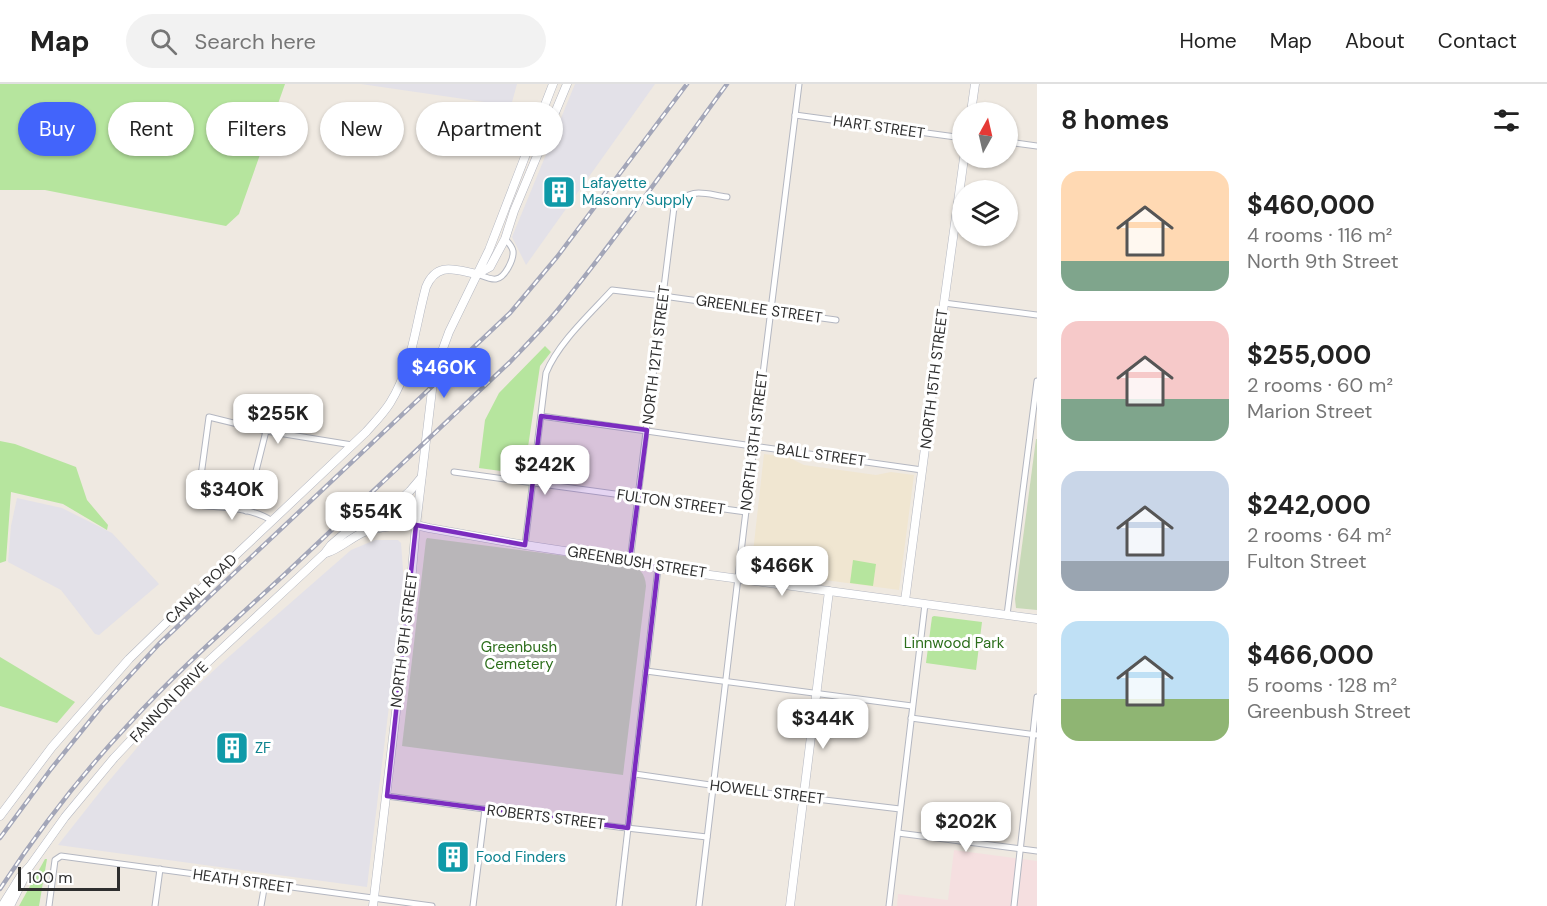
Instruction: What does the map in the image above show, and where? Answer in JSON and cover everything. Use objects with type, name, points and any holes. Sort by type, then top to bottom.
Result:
[{"type":"main road","name":"NORTH 9TH STREET","points":[[374,902],[434,373],[449,332],[489,250],[553,84]]},
{"type":"main road","name":"NORTH 9TH STREET","points":[[477,274],[490,267],[505,238],[567,84]]},
{"type":"main road","points":[[972,102],[975,84]]},
{"type":"main road","name":"NORTH 15TH STREET","points":[[905,601],[963,168]]},
{"type":"main road","name":"CANAL ROAD","points":[[0,816],[58,740],[129,659],[379,418],[397,390],[410,356],[423,298],[429,280],[435,273],[443,269],[452,269],[477,274]]},
{"type":"main road","points":[[361,523],[400,500],[422,476]]},
{"type":"main road","name":"FANNON DRIVE","points":[[2,906],[20,877],[65,817],[114,758],[176,692],[331,545],[361,523],[383,519],[407,519],[416,525]]},
{"type":"main road","name":"GREENBUSH STREET","points":[[416,525],[630,561],[658,568],[1037,619]]},
{"type":"main road","name":"FANNON DRIVE","points":[[325,553],[335,550],[353,537],[374,528],[416,525]]},
{"type":"main road","points":[[790,906],[829,591]]},
{"type":"main road","name":"FANNON DRIVE","points":[[10,906],[30,866]]},
{"type":"street","name":"NORTH 13TH STREET","points":[[699,906],[799,84]]},
{"type":"street","name":"HART STREET","points":[[795,115],[952,136]]},
{"type":"street","points":[[1018,143],[1037,146]]},
{"type":"street","name":"NORTH 12TH STREET","points":[[630,561],[674,207],[690,194],[727,197]]},
{"type":"street","points":[[477,274],[496,279],[504,274],[513,255],[511,246],[505,238]]},
{"type":"street","name":"GREENLEE STREET","points":[[541,416],[546,373],[551,361],[612,290],[836,320]]},
{"type":"street","points":[[944,303],[1037,315]]},
{"type":"street","points":[[1007,615],[1037,381]]},
{"type":"street","points":[[525,545],[541,416]]},
{"type":"street","name":"BALL STREET","points":[[541,416],[922,470]]},
{"type":"street","points":[[273,521],[265,516],[246,511],[198,505],[209,417],[266,431],[352,445]]},
{"type":"street","points":[[246,511],[266,431]]},
{"type":"street","name":"FULTON STREET","points":[[454,472],[746,512]]},
{"type":"street","points":[[619,906],[658,568]]},
{"type":"street","points":[[889,906],[925,604]]},
{"type":"street","points":[[646,671],[912,706]]},
{"type":"street","points":[[1014,906],[1035,735],[1037,697]]},
{"type":"street","points":[[910,718],[1035,735]]},
{"type":"street","name":"HOWELL STREET","points":[[635,774],[900,809]]},
{"type":"street","name":"ROBERTS STREET","points":[[387,796],[707,837]]},
{"type":"street","points":[[474,906],[485,809]]},
{"type":"street","points":[[898,833],[1037,851]]},
{"type":"street","name":"HEATH STREET","points":[[49,906],[55,860],[61,856],[265,884],[374,902],[432,906]]},
{"type":"street","points":[[155,906],[160,869]]},
{"type":"street","points":[[261,906],[265,884]]},
{"type":"highlighted area","points":[[541,416],[647,430],[630,560],[658,568],[628,828],[387,796],[416,525],[525,545]]},
{"type":"shaded area","points":[[361,84],[517,84],[512,102],[484,102]]},
{"type":"shaded area","points":[[575,84],[655,84],[526,265],[512,237],[545,156],[563,156],[563,113]]},
{"type":"shaded area","points":[[764,454],[788,457],[804,465],[876,475],[891,472],[914,475],[899,590],[751,570]]},
{"type":"shaded area","points":[[17,498],[62,508],[112,533],[159,584],[99,635],[95,634],[61,590],[8,562],[11,526]]},
{"type":"shaded area","points":[[375,540],[398,540],[401,543],[404,583],[367,887],[58,845],[146,737],[185,697],[351,550]]},
{"type":"shaded area","points":[[954,850],[1037,861],[1037,906],[897,906],[898,894],[948,900]]},
{"type":"green space","points":[[0,84],[285,84],[279,102],[206,102],[206,156],[260,156],[239,214],[226,226],[45,190],[0,190]]},
{"type":"green space","points":[[545,346],[551,352],[540,366],[524,474],[479,468],[485,420],[499,393]]},
{"type":"green space","points":[[1036,439],[1037,610],[1016,608],[1015,599]]},
{"type":"green space","points":[[0,441],[15,444],[76,467],[87,500],[108,525],[107,530],[63,504],[11,492],[6,561],[0,563]]},
{"type":"green space","name":"Greenbush Cemetery","points":[[427,538],[628,564],[641,572],[646,586],[623,775],[402,746]]},
{"type":"green space","points":[[853,560],[876,564],[873,586],[850,583]]},
{"type":"green space","name":"Linnwood Park","points":[[932,617],[982,622],[976,670],[926,663]]},
{"type":"green space","points":[[0,657],[75,702],[57,723],[0,706]]},
{"type":"green space","points":[[47,859],[39,906],[19,906]]},
{"type":"railway","points":[[0,838],[51,769],[102,706],[159,644],[510,313],[557,257],[687,84]]},
{"type":"railway","points":[[0,889],[76,784],[147,705],[510,362],[545,325],[607,248],[727,84]]},
{"type":"place","name":"Lafayette Masonry Supply","points":[[559,192]]},
{"type":"place","name":"ZF","points":[[232,748]]},
{"type":"place","name":"Food Finders","points":[[453,857]]}]
